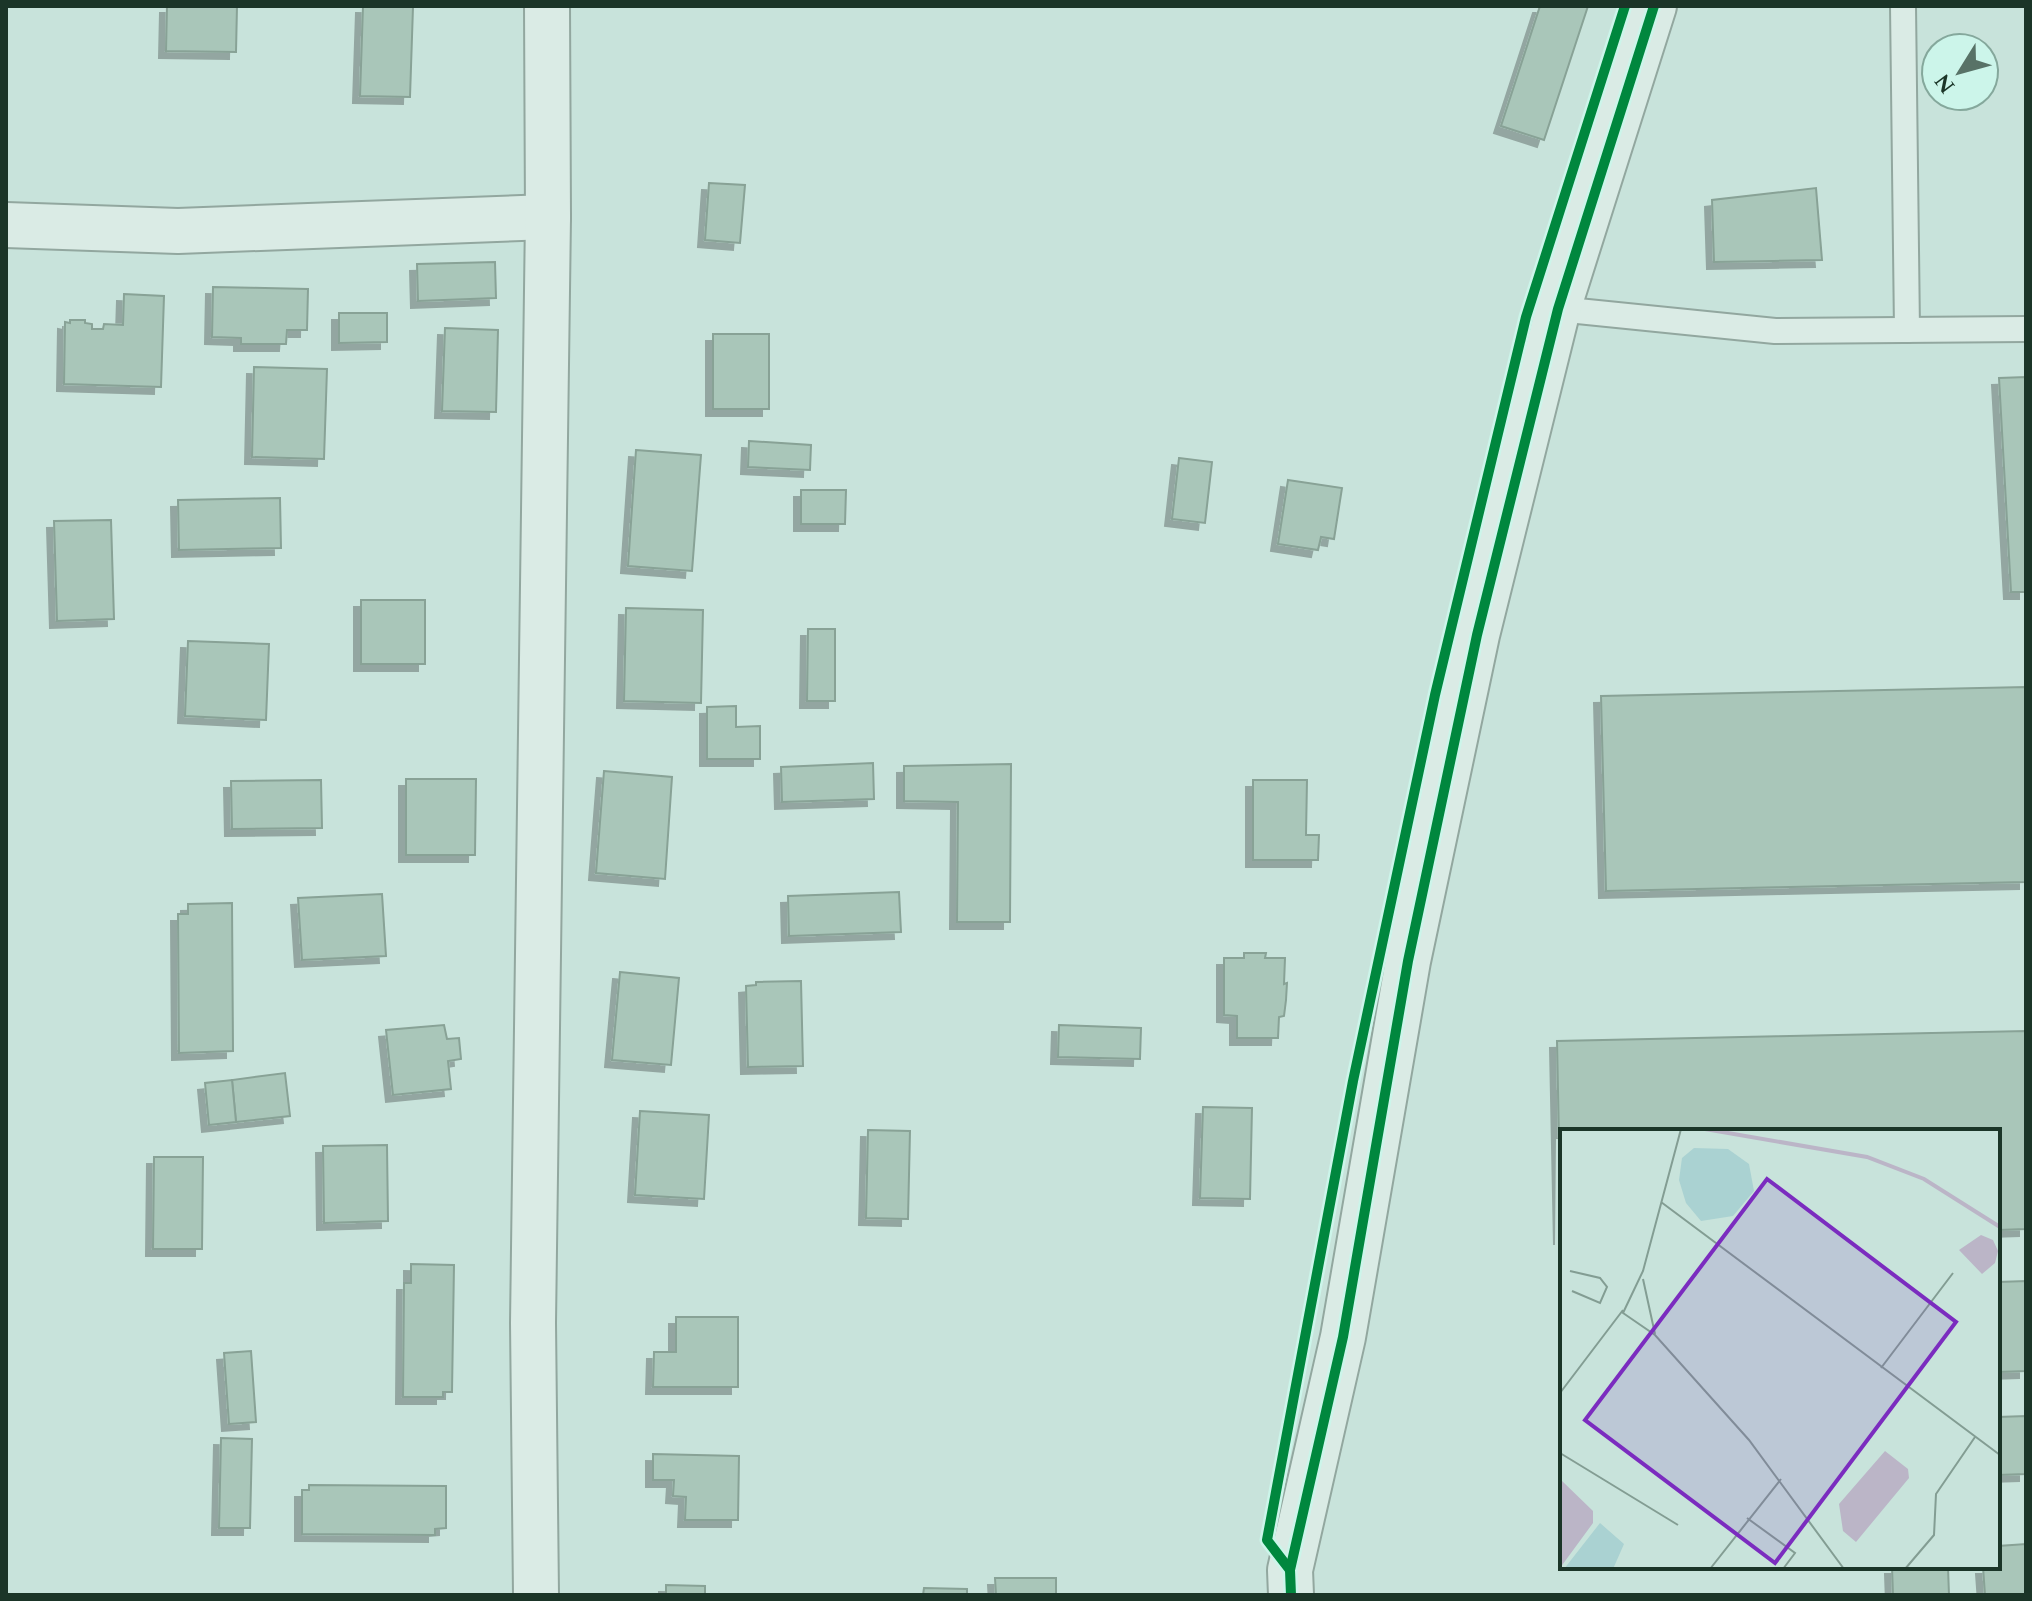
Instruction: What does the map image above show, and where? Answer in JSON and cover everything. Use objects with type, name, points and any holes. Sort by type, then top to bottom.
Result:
[{"type":"street","points":[[536,1595],[533,1323],[548,217],[547,6]]},
{"type":"street","points":[[1285,1587],[1343,1337],[1408,961],[1470,666],[1558,309],[1654,6]]},
{"type":"street","points":[[6,225],[178,231],[548,217]]},
{"type":"lane","points":[[1903,6],[1907,330]]},
{"type":"lane","points":[[1558,309],[1775,331],[2026,329]]},
{"type":"building","points":[[167,6],[237,6],[236,52],[166,51]]},
{"type":"building","points":[[363,6],[413,7],[410,97],[360,96]]},
{"type":"building","points":[[1540,6],[1588,6],[1544,140],[1501,126]]},
{"type":"building","points":[[709,183],[745,185],[740,243],[705,240]]},
{"type":"building","points":[[1816,188],[1822,260],[1714,262],[1712,200]]},
{"type":"building","points":[[495,262],[496,298],[418,301],[417,264]]},
{"type":"building","points":[[213,287],[308,289],[307,330],[287,330],[286,344],[241,344],[241,338],[212,337]]},
{"type":"building","points":[[124,294],[164,296],[161,387],[64,384],[65,322],[85,320],[85,323],[92,324],[92,329],[103,329],[104,324],[123,325]]},
{"type":"building","points":[[339,313],[387,313],[387,342],[339,343]]},
{"type":"building","points":[[445,328],[498,330],[496,412],[442,411]]},
{"type":"building","points":[[713,334],[769,334],[769,409],[713,409]]},
{"type":"building","points":[[254,367],[327,369],[324,459],[252,457]]},
{"type":"building","points":[[2026,377],[2026,592],[2011,592],[1999,378]]},
{"type":"building","points":[[749,441],[811,445],[810,470],[748,467]]},
{"type":"building","points":[[636,450],[701,455],[692,571],[628,566]]},
{"type":"building","points":[[1179,458],[1212,462],[1205,523],[1172,519]]},
{"type":"building","points":[[1288,480],[1342,488],[1334,539],[1321,537],[1318,550],[1278,544]]},
{"type":"building","points":[[801,490],[846,490],[845,524],[801,524]]},
{"type":"building","points":[[280,498],[281,548],[179,550],[178,500]]},
{"type":"building","points":[[111,520],[114,619],[57,621],[54,521]]},
{"type":"building","points":[[361,600],[425,600],[425,664],[361,664]]},
{"type":"building","points":[[626,608],[703,610],[701,703],[624,701]]},
{"type":"building","points":[[808,629],[835,629],[835,701],[807,701]]},
{"type":"building","points":[[188,641],[269,644],[266,720],[185,716]]},
{"type":"building","points":[[2026,687],[2026,882],[1606,891],[1601,696]]},
{"type":"building","points":[[736,706],[736,727],[760,726],[760,759],[707,759],[707,707]]},
{"type":"building","points":[[873,763],[874,799],[782,802],[781,767]]},
{"type":"building","points":[[1011,764],[1010,922],[957,922],[958,802],[904,801],[904,766]]},
{"type":"building","points":[[604,771],[672,777],[665,879],[596,873]]},
{"type":"building","points":[[406,779],[476,779],[475,855],[406,855]]},
{"type":"building","points":[[321,780],[322,828],[232,829],[231,781]]},
{"type":"building","points":[[1253,780],[1307,780],[1306,835],[1319,835],[1318,860],[1253,860]]},
{"type":"building","points":[[899,892],[901,932],[789,936],[788,896]]},
{"type":"building","points":[[382,894],[386,956],[302,960],[298,898]]},
{"type":"building","points":[[232,903],[233,1051],[179,1053],[178,914],[188,914],[188,904]]},
{"type":"building","points":[[1244,953],[1266,953],[1265,958],[1285,958],[1286,1000],[1284,1016],[1279,1017],[1278,1038],[1237,1038],[1237,1016],[1224,1015],[1224,958],[1244,958]]},
{"type":"building","points":[[620,972],[679,978],[671,1065],[612,1060]]},
{"type":"building","points":[[801,981],[803,1066],[748,1067],[746,986],[756,985],[756,982]]},
{"type":"building","points":[[444,1025],[447,1039],[459,1038],[461,1059],[448,1061],[451,1089],[393,1095],[386,1030]]},
{"type":"building","points":[[1059,1025],[1141,1028],[1140,1059],[1058,1057]]},
{"type":"building","points":[[2026,1031],[2026,1229],[2000,1230],[2000,1129],[1560,1129],[1560,1189],[1557,1041]]},
{"type":"building","points":[[285,1073],[290,1116],[236,1122],[232,1080]]},
{"type":"building","points":[[232,1080],[236,1122],[209,1125],[205,1083]]},
{"type":"building","points":[[1203,1107],[1252,1108],[1250,1199],[1200,1198]]},
{"type":"building","points":[[640,1111],[709,1115],[704,1199],[635,1195]]},
{"type":"building","points":[[868,1130],[910,1131],[908,1219],[866,1218]]},
{"type":"building","points":[[387,1145],[388,1221],[324,1223],[323,1146]]},
{"type":"building","points":[[154,1157],[203,1157],[202,1249],[153,1249]]},
{"type":"building","points":[[411,1264],[454,1265],[452,1392],[443,1392],[443,1397],[403,1397],[404,1283],[411,1283]]},
{"type":"building","points":[[2026,1281],[2026,1371],[2000,1372],[2000,1282]]},
{"type":"building","points":[[676,1317],[738,1317],[738,1387],[653,1387],[654,1352],[676,1352]]},
{"type":"building","points":[[251,1351],[256,1422],[229,1424],[224,1353]]},
{"type":"building","points":[[2026,1416],[2026,1474],[2000,1475],[2000,1417]]},
{"type":"building","points":[[221,1438],[252,1439],[250,1528],[219,1528]]},
{"type":"building","points":[[653,1454],[739,1456],[738,1520],[685,1520],[686,1497],[673,1496],[674,1480],[653,1480]]},
{"type":"building","points":[[309,1485],[446,1486],[446,1528],[435,1529],[435,1535],[302,1534],[302,1490],[309,1490]]},
{"type":"building","points":[[2026,1544],[2026,1595],[1985,1595],[1983,1569],[2000,1569],[2000,1546]]},
{"type":"building","points":[[1892,1569],[1948,1569],[1949,1595],[1893,1595]]},
{"type":"building","points":[[995,1578],[1056,1578],[1056,1595],[996,1595]]},
{"type":"building","points":[[666,1585],[705,1586],[705,1595],[666,1595]]},
{"type":"building","points":[[924,1588],[967,1589],[967,1595],[923,1595]]},
{"type":"cycle path","points":[[1290,1570],[1267,1540],[1353,1081],[1435,695],[1526,317],[1625,6]]},
{"type":"cycle path","points":[[1291,1595],[1290,1570],[1343,1337],[1408,961],[1477,635],[1558,309],[1654,6]]}]
